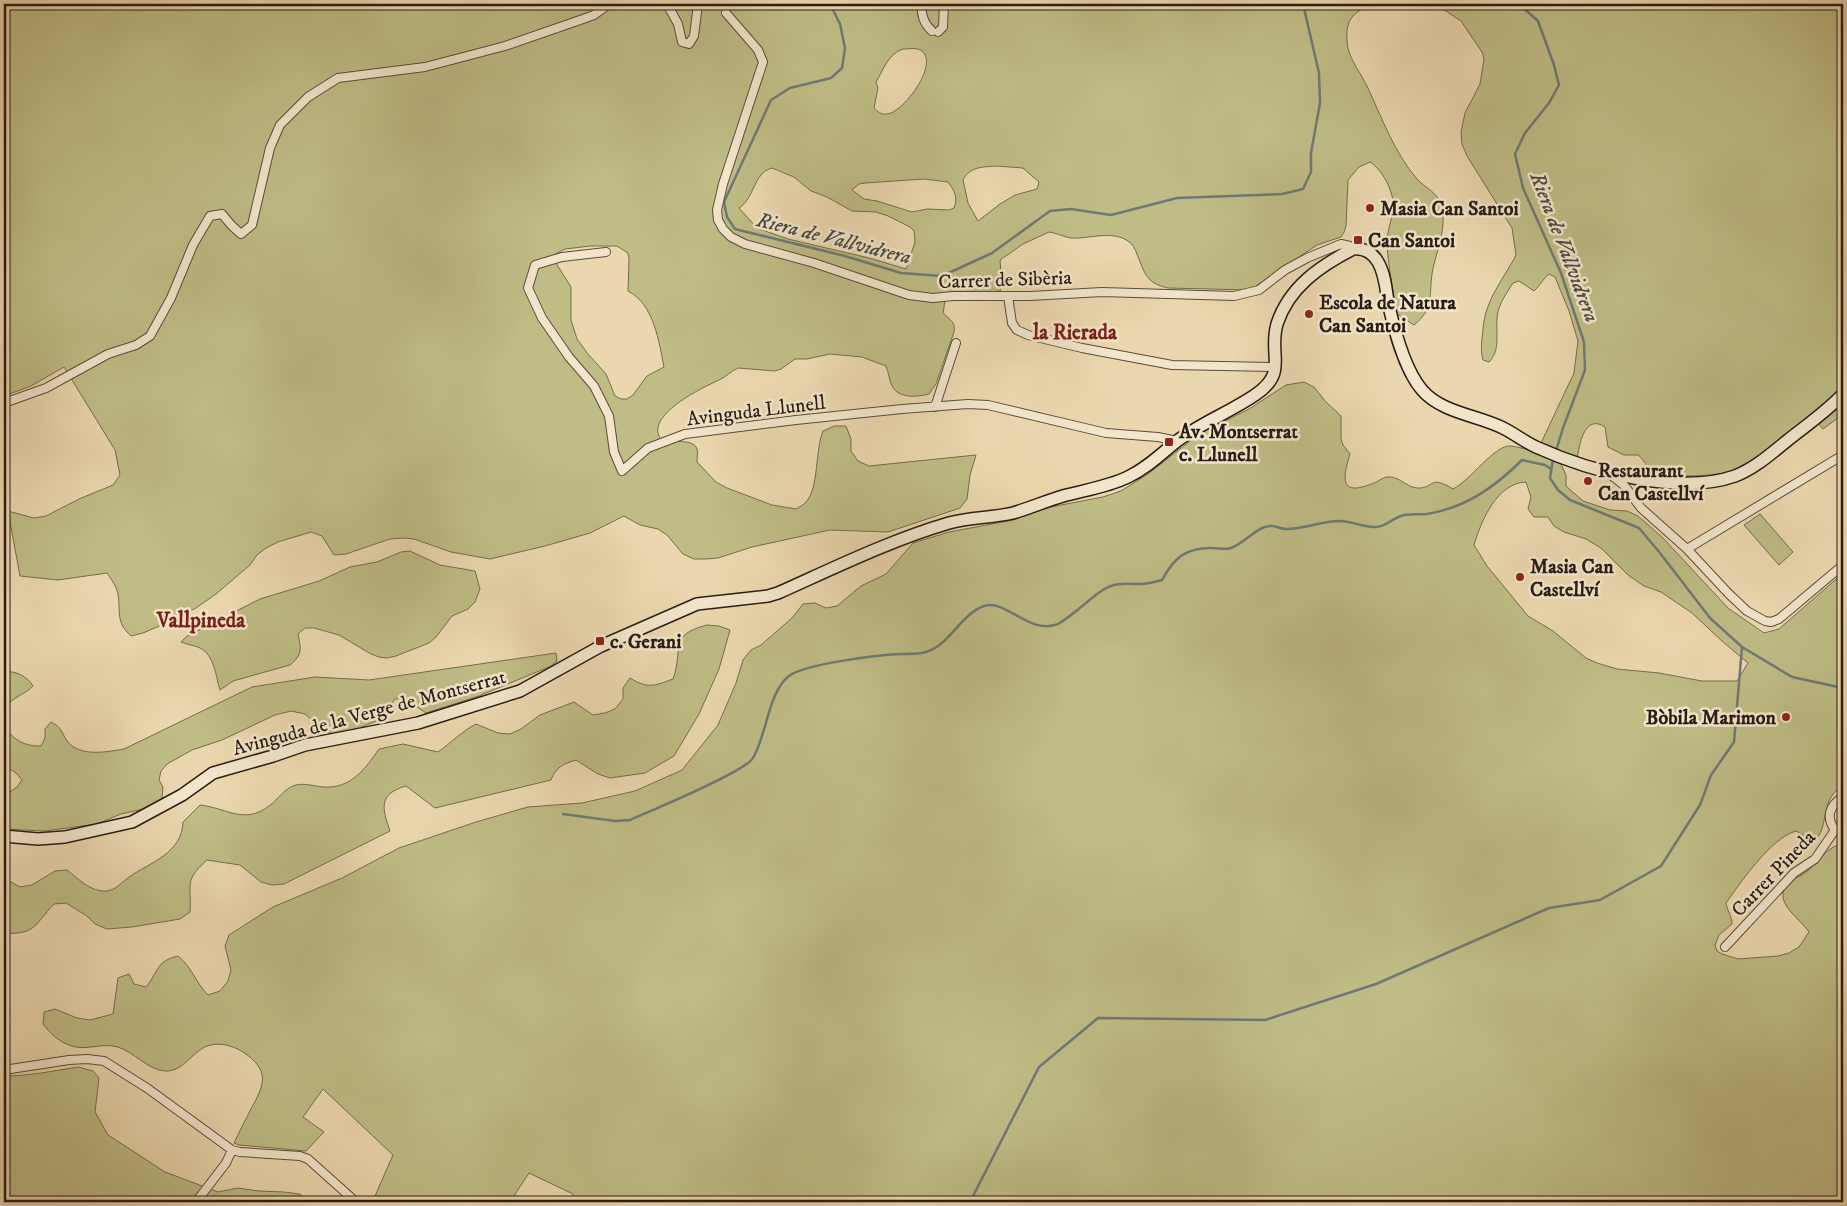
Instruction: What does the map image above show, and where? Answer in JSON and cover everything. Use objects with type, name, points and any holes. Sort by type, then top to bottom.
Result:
[{"type":"street","points":[[4,402],[46,388],[108,354],[136,345],[150,336],[172,298],[193,245],[210,216],[222,214],[241,234],[252,225],[270,148],[280,125],[308,97],[338,78],[426,67],[505,46],[594,15],[609,4]]},
{"type":"street","points":[[667,4],[678,24],[682,42],[689,44],[694,36],[698,4]]},
{"type":"street","points":[[921,4],[926,26],[935,32],[943,27],[944,4]]},
{"type":"street","name":"Carrer de Sibèria","points":[[726,13],[754,45],[762,62],[717,204],[718,220],[727,233],[737,241],[814,263],[918,297],[1102,292],[1202,296],[1238,295],[1259,290],[1295,265],[1341,244],[1350,246],[1353,249]]},
{"type":"street","points":[[1353,249],[1368,251],[1378,261],[1384,277],[1392,318],[1408,367],[1421,390],[1450,408],[1501,427],[1545,451],[1607,472],[1635,478],[1687,483],[1720,480],[1736,476],[1775,450],[1832,406],[1843,394]]},
{"type":"street","name":"Avinguda de la Verge de Montserrat","points":[[4,836],[38,839],[65,838],[132,822],[182,795],[214,773],[222,770],[305,745],[418,722],[520,691],[601,646],[697,604],[778,593],[867,554],[936,527],[964,520],[1013,513],[1062,496],[1109,485],[1130,476],[1151,463],[1177,441],[1263,390],[1273,377],[1276,367],[1276,328],[1289,301],[1314,271],[1353,249]]},
{"type":"street","name":"Avinguda Llunell","points":[[606,252],[562,257],[535,265],[528,288],[542,318],[569,357],[594,386],[609,416],[614,452],[622,471],[648,448],[685,434],[796,420],[935,407],[988,405],[1106,433],[1158,437],[1177,441]]},
{"type":"street","points":[[1008,296],[1012,323],[1017,330],[1034,337],[1172,365],[1276,367]]},
{"type":"street","points":[[935,407],[956,343]]},
{"type":"street","points":[[1687,549],[1843,456]]},
{"type":"street","points":[[1607,472],[1620,481],[1635,501],[1687,549],[1738,603],[1756,618],[1773,622],[1789,612],[1843,565]]},
{"type":"street","points":[[1629,491],[1629,484],[1635,478]]},
{"type":"street","points":[[1635,478],[1633,492],[1635,501]]},
{"type":"street","name":"Carrer Pineda","points":[[1725,947],[1794,873],[1815,860],[1839,832],[1830,821],[1830,810],[1843,797]]},
{"type":"street","points":[[4,1070],[69,1060],[95,1059],[114,1066],[180,1111],[232,1150],[300,1156],[308,1159],[356,1202]]},
{"type":"street","points":[[196,1202],[226,1163],[232,1150]]},
{"type":"shaded area","points":[[4,4],[1373,4],[1358,12],[1349,22],[1347,37],[1349,53],[1402,158],[1417,179],[1437,196],[1443,213],[1442,230],[1432,274],[1428,308],[1414,325],[1397,314],[1387,242],[1393,212],[1393,199],[1388,184],[1380,171],[1370,162],[1359,167],[1348,180],[1346,226],[1341,237],[1317,245],[1250,290],[1168,288],[1161,286],[1147,277],[1134,247],[1130,242],[1122,238],[1108,235],[1071,238],[1049,232],[1023,244],[1000,260],[1002,285],[1000,291],[946,295],[943,313],[953,323],[954,332],[936,384],[929,394],[909,396],[899,393],[892,386],[886,366],[862,357],[830,354],[807,359],[795,359],[775,371],[738,368],[677,404],[660,422],[658,431],[662,441],[692,443],[697,450],[697,462],[716,482],[772,505],[796,509],[806,502],[813,488],[823,431],[834,426],[846,426],[851,439],[851,451],[858,461],[869,466],[976,455],[970,475],[967,499],[960,508],[888,532],[830,530],[752,547],[718,558],[694,559],[683,554],[667,535],[658,529],[640,525],[624,516],[590,533],[490,559],[451,552],[414,539],[403,538],[390,539],[346,554],[334,555],[322,536],[311,532],[278,542],[266,548],[257,555],[250,565],[216,594],[196,608],[164,624],[131,636],[121,621],[117,591],[107,573],[58,580],[20,576],[8,511],[34,518],[46,516],[79,499],[113,485],[120,475],[115,450],[64,367],[31,386],[4,396]],"holes":[[[918,49],[925,54],[927,63],[919,85],[903,105],[894,111],[883,114],[874,108],[878,88],[876,82],[887,63],[898,51]],[[982,167],[1023,168],[1039,182],[1037,189],[1015,195],[978,221],[968,203],[963,180],[969,172]],[[772,168],[794,177],[811,191],[827,197],[852,211],[876,212],[910,227],[914,231],[915,242],[906,269],[869,258],[788,239],[757,228],[739,208],[744,204],[761,175]],[[924,179],[948,182],[956,201],[954,208],[949,210],[927,209],[912,212],[864,199],[852,190],[859,184]],[[591,246],[617,246],[628,253],[628,291],[644,305],[654,324],[664,367],[647,376],[633,395],[627,399],[615,396],[606,374],[577,339],[571,320],[571,287],[554,260],[555,254],[565,249]]]},
{"type":"shaded area","points":[[1426,4],[1843,4],[1843,414],[1823,429],[1811,415],[1745,466],[1736,470],[1706,475],[1658,476],[1651,471],[1638,455],[1624,455],[1608,447],[1605,427],[1598,424],[1592,424],[1584,433],[1577,460],[1541,443],[1574,373],[1578,341],[1569,311],[1555,277],[1549,274],[1534,291],[1519,281],[1513,283],[1503,298],[1497,315],[1496,350],[1489,362],[1483,360],[1482,341],[1487,309],[1495,290],[1516,255],[1512,228],[1467,156],[1462,144],[1461,132],[1465,113],[1480,84],[1484,59],[1482,52],[1461,21],[1446,11]]},
{"type":"shaded area","points":[[1304,382],[1314,387],[1341,416],[1341,439],[1350,454],[1345,478],[1346,484],[1349,487],[1363,487],[1384,478],[1392,477],[1417,488],[1422,488],[1436,482],[1453,489],[1467,479],[1490,457],[1505,447],[1511,446],[1530,451],[1560,462],[1566,475],[1566,486],[1583,501],[1610,510],[1627,511],[1638,516],[1663,538],[1728,608],[1764,633],[1779,629],[1843,573],[1843,786],[1831,797],[1821,832],[1817,838],[1811,839],[1796,831],[1786,835],[1767,851],[1748,873],[1726,903],[1732,924],[1719,935],[1715,945],[1717,951],[1738,959],[1778,956],[1789,953],[1799,947],[1809,932],[1784,902],[1784,889],[1833,847],[1838,845],[1842,849],[1843,1202],[572,1202],[573,1194],[529,1173],[510,1202],[419,1202],[375,1196],[393,1155],[323,1089],[303,1117],[324,1132],[306,1151],[239,1145],[234,1143],[262,1085],[261,1071],[258,1065],[243,1052],[225,1045],[207,1046],[177,1068],[165,1071],[153,1068],[118,1047],[81,1048],[69,1045],[54,1036],[43,1024],[44,1012],[55,1009],[77,1018],[90,1020],[113,1014],[118,978],[129,974],[134,984],[146,987],[162,964],[178,956],[187,965],[208,995],[220,991],[228,981],[231,970],[225,946],[229,935],[273,907],[342,878],[399,848],[476,822],[528,807],[582,803],[635,791],[682,770],[718,725],[736,683],[743,660],[751,650],[761,645],[792,618],[803,604],[815,603],[826,608],[837,606],[861,586],[886,574],[913,543],[949,532],[1013,520],[1045,508],[1103,497],[1121,491],[1148,474],[1199,434],[1249,409],[1286,385]],"holes":[[[1526,482],[1531,497],[1528,509],[1534,517],[1548,517],[1554,526],[1564,532],[1586,539],[1601,548],[1628,575],[1644,586],[1661,592],[1692,613],[1748,663],[1737,681],[1702,681],[1659,673],[1617,669],[1597,663],[1586,658],[1553,631],[1528,616],[1487,566],[1474,545],[1486,515],[1499,496],[1507,489],[1516,484]]]},
{"type":"shaded area","points":[[1760,514],[1793,552],[1779,565],[1744,525]]},
{"type":"shaded area","points":[[410,551],[440,565],[475,571],[480,589],[475,602],[468,609],[452,616],[429,643],[387,658],[371,654],[339,635],[314,628],[305,628],[298,634],[300,651],[297,658],[290,665],[233,681],[220,690],[214,666],[205,651],[181,642],[187,636],[260,599],[319,581],[350,567],[377,562],[401,552]]},
{"type":"shaded area","points":[[707,625],[719,626],[730,630],[719,669],[699,714],[674,756],[645,773],[610,778],[598,774],[576,760],[560,767],[551,780],[435,808],[406,786],[391,793],[384,803],[385,815],[390,831],[284,884],[272,885],[261,882],[240,865],[207,860],[194,873],[190,884],[190,912],[180,919],[107,929],[95,924],[87,916],[66,903],[54,904],[38,923],[29,930],[4,933],[4,878],[20,887],[32,885],[55,871],[67,870],[90,887],[107,891],[164,856],[177,842],[183,822],[200,805],[243,815],[260,812],[292,786],[302,784],[333,787],[342,785],[363,770],[379,749],[403,744],[438,752],[476,724],[498,733],[510,734],[521,729],[540,715],[574,702],[593,715],[605,713],[615,709],[623,699],[623,688],[630,678],[647,685],[673,679],[679,645],[682,639],[686,634]]},
{"type":"shaded area","points":[[556,653],[557,661],[551,666],[479,696],[426,713],[404,698],[395,699],[381,719],[357,729],[337,734],[328,733],[305,714],[291,711],[275,715],[222,740],[192,750],[167,764],[161,771],[159,780],[163,787],[162,798],[148,808],[121,814],[97,824],[45,831],[4,829],[4,796],[17,787],[22,780],[16,773],[4,765],[4,726],[11,735],[24,744],[41,746],[45,738],[45,729],[51,722],[60,729],[73,747],[79,750],[87,752],[110,751],[124,749],[252,687],[315,677],[369,680]]},
{"type":"shaded area","points":[[4,671],[21,675],[33,686],[10,702],[4,709]]},
{"type":"shaded area","points":[[78,1067],[93,1071],[99,1078],[95,1112],[108,1135],[165,1172],[218,1192],[238,1188],[284,1192],[300,1194],[309,1202],[4,1202],[4,1076]]},
{"type":"waterway","name":"Riera de Vallvidrera","points":[[830,4],[840,24],[845,48],[842,68],[831,78],[790,88],[771,100],[724,202],[727,217],[735,229],[845,256],[901,273],[942,276],[992,253],[1050,211],[1071,209],[1111,215],[1177,198],[1282,194],[1303,189],[1311,172],[1311,153],[1320,103],[1319,73],[1303,4]]},
{"type":"waterway","name":"Riera de Vallvidrera","points":[[1519,4],[1538,21],[1559,85],[1549,103],[1525,133],[1515,154],[1523,188],[1561,273],[1584,342],[1585,370],[1556,451]]},
{"type":"waterway","name":"Riera de Vallvidrera","points":[[1553,459],[1550,478],[1558,490],[1570,500],[1639,528],[1710,618],[1742,647],[1792,677],[1843,688]]},
{"type":"waterway","points":[[563,814],[615,821],[630,820],[716,781],[753,758],[762,738],[776,692],[789,676],[825,664],[859,658],[922,653],[931,650],[940,645],[975,610],[984,606],[1000,607],[1035,624],[1055,625],[1108,587],[1126,584],[1145,584],[1162,580],[1176,560],[1195,549],[1231,548],[1261,529],[1273,526],[1293,529],[1339,521],[1377,527],[1404,515],[1441,511],[1467,501],[1501,479],[1522,460],[1545,465],[1551,469]]},
{"type":"waterway","points":[[970,1202],[1039,1067],[1098,1018],[1265,1020],[1376,984],[1549,908],[1600,900],[1661,866],[1700,805],[1711,775],[1734,742],[1742,647]]},
{"type":"place","name":"Masia Can Santoi","points":[[1370,208]]},
{"type":"place","name":"Can Santoi","points":[[1358,240]]},
{"type":"place","name":"Escola de Natura Can Santoi","points":[[1309,314]]},
{"type":"place","name":"Av. Montserrat c. Llunell","points":[[1169,442]]},
{"type":"place","name":"Restaurant Can Castellví","points":[[1588,481]]},
{"type":"place","name":"Masia Can Castellví","points":[[1520,577]]},
{"type":"place","name":"c. Gerani","points":[[600,641]]},
{"type":"place","name":"Bòbila Marimon","points":[[1786,717]]},
{"type":"district","name":"la Rierada","points":[[1075,332]]},
{"type":"district","name":"Vallpineda","points":[[201,620]]}]
